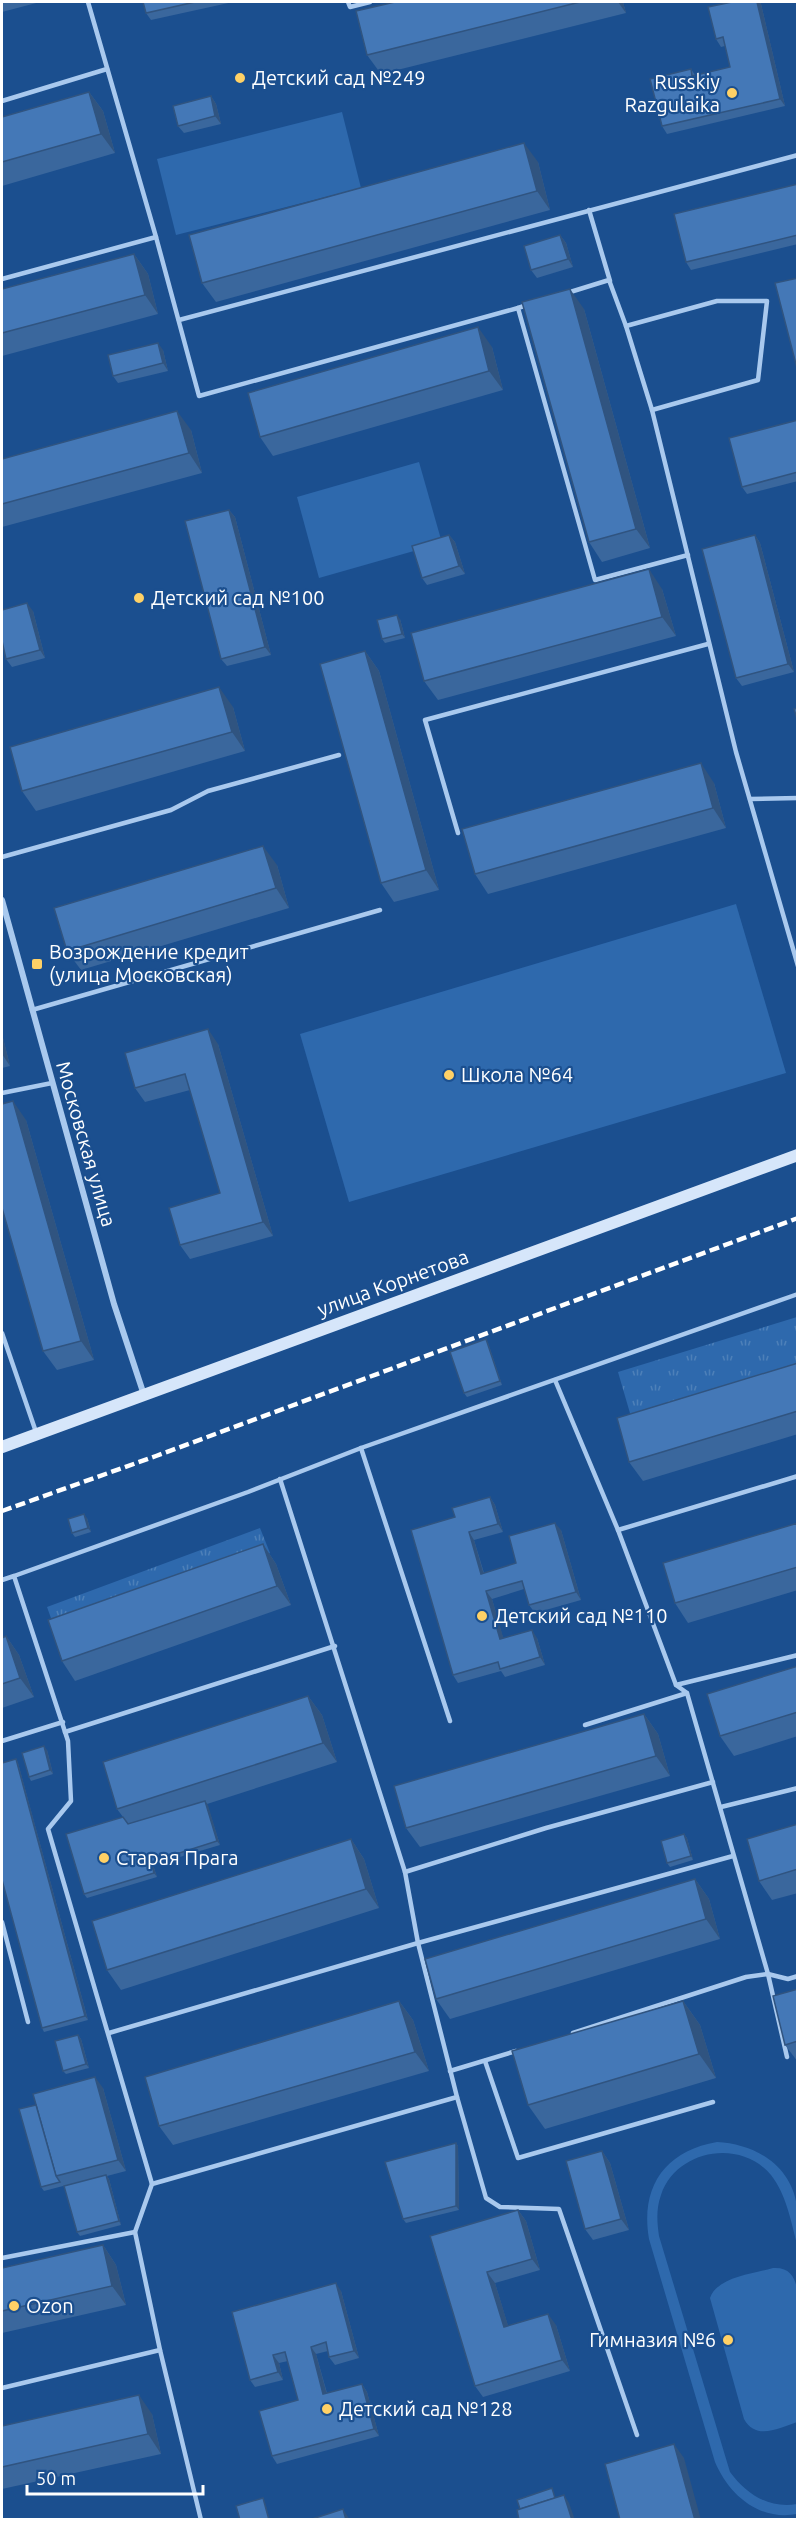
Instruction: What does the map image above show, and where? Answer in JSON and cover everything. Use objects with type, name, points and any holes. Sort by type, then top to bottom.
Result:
[{"type":"main road","name":"улица Корнетова","points":[[2,1447],[798,1155]]},
{"type":"street","name":"Московская улица","points":[[2,900],[114,1304],[144,1396]]},
{"type":"lane","points":[[88,2],[200,396],[530,304]]},
{"type":"lane","points":[[348,2],[350,7],[370,2]]},
{"type":"lane","points":[[2,101],[107,69]]},
{"type":"lane","points":[[179,320],[798,156]]},
{"type":"lane","points":[[590,210],[609,280],[652,410],[708,644],[798,966]]},
{"type":"lane","points":[[2,279],[156,237]]},
{"type":"lane","points":[[564,294],[609,280]]},
{"type":"lane","points":[[626,327],[717,301],[767,301],[758,380],[652,410]]},
{"type":"lane","points":[[518,308],[595,580],[688,555]]},
{"type":"lane","points":[[458,833],[425,720],[708,644]]},
{"type":"lane","points":[[2,857],[171,810],[208,791],[339,755]]},
{"type":"lane","points":[[750,799],[798,798]]},
{"type":"lane","points":[[32,1010],[380,910]]},
{"type":"lane","points":[[2,1093],[52,1083]]},
{"type":"lane","points":[[2,1580],[362,1448],[798,1294]]},
{"type":"lane","points":[[2,1333],[37,1434]]},
{"type":"lane","points":[[555,1380],[618,1530],[676,1685],[687,1693],[768,1974],[787,2057]]},
{"type":"lane","points":[[362,1448],[450,1721]]},
{"type":"lane","points":[[618,1530],[798,1476]]},
{"type":"lane","points":[[280,1479],[405,1872],[418,1942],[450,2071],[486,2198],[500,2207],[560,2209],[637,2435]]},
{"type":"lane","points":[[14,1576],[66,1732],[71,1801],[48,1828],[153,2184],[135,2232],[201,2520]]},
{"type":"lane","points":[[66,1732],[335,1646]]},
{"type":"lane","points":[[676,1685],[798,1654]]},
{"type":"lane","points":[[585,1725],[687,1693]]},
{"type":"lane","points":[[2,1741],[63,1722]]},
{"type":"lane","points":[[405,1872],[546,1828],[714,1782]]},
{"type":"lane","points":[[721,1807],[798,1788]]},
{"type":"lane","points":[[109,2033],[418,1942],[734,1856]]},
{"type":"lane","points":[[2,1922],[28,2022]]},
{"type":"lane","points":[[565,2036],[747,1977],[768,1974],[788,1979],[798,1976]]},
{"type":"lane","points":[[450,2071],[519,2050]]},
{"type":"lane","points":[[485,2061],[518,2158],[713,2102]]},
{"type":"lane","points":[[153,2184],[457,2097]]},
{"type":"lane","points":[[2,2258],[135,2232]]},
{"type":"lane","points":[[2,2388],[160,2349]]},
{"type":"green space","points":[[342,112],[361,188],[176,235],[157,159]]},
{"type":"green space","points":[[419,462],[442,543],[319,578],[297,497]]},
{"type":"green space","points":[[736,904],[786,1073],[349,1202],[300,1034]]},
{"type":"green space","points":[[797,1317],[797,1370],[632,1420],[618,1372]]},
{"type":"green space","points":[[260,1528],[270,1553],[56,1632],[47,1607]]},
{"type":"green space","points":[[717,2142],[745,2147],[757,2152],[779,2168],[787,2179],[797,2206],[797,2244],[784,2199],[771,2175],[758,2163],[743,2156],[727,2153],[710,2154],[694,2159],[680,2168],[669,2180],[658,2205],[659,2236],[730,2472],[743,2487],[759,2498],[777,2504],[797,2504],[797,2514],[783,2515],[758,2509],[737,2495],[721,2474],[715,2462],[649,2239],[647,2220],[649,2203],[660,2174],[683,2154]]},
{"type":"green space","points":[[773,2268],[783,2269],[790,2273],[797,2288],[797,2422],[761,2431],[749,2426],[744,2419],[710,2298],[720,2285],[728,2281]]},
{"type":"building","points":[[143,2],[195,2],[146,13]]},
{"type":"building","points":[[395,2],[580,2],[367,55],[356,11]]},
{"type":"building","points":[[732,2],[757,2],[780,99],[662,126],[650,79],[691,69],[692,76],[730,67],[723,37],[716,39],[708,7]]},
{"type":"building","points":[[89,92],[101,134],[2,162],[2,117]]},
{"type":"building","points":[[211,96],[215,116],[178,126],[173,106]]},
{"type":"building","points":[[524,143],[537,191],[202,283],[189,235]]},
{"type":"building","points":[[798,184],[798,235],[686,262],[674,214]]},
{"type":"building","points":[[560,235],[568,259],[531,270],[524,246]]},
{"type":"building","points":[[134,254],[145,295],[2,333],[2,289]]},
{"type":"building","points":[[798,278],[798,372],[775,283]]},
{"type":"building","points":[[570,289],[636,529],[589,542],[522,302]]},
{"type":"building","points":[[478,327],[489,371],[260,437],[248,393]]},
{"type":"building","points":[[158,343],[163,363],[113,376],[108,355]]},
{"type":"building","points":[[177,411],[189,453],[2,504],[2,459]]},
{"type":"building","points":[[798,420],[798,472],[742,487],[729,438]]},
{"type":"building","points":[[229,510],[265,647],[221,659],[185,521]]},
{"type":"building","points":[[449,535],[459,566],[422,578],[412,546]]},
{"type":"building","points":[[755,535],[788,664],[736,678],[702,549]]},
{"type":"building","points":[[649,569],[662,617],[424,681],[411,633]]},
{"type":"building","points":[[27,603],[40,650],[6,659],[2,641],[2,610]]},
{"type":"building","points":[[397,615],[402,634],[382,639],[377,620]]},
{"type":"building","points":[[365,651],[426,870],[381,883],[320,664]]},
{"type":"building","points":[[219,687],[232,732],[22,791],[10,747]]},
{"type":"building","points":[[798,708],[798,722],[794,709]]},
{"type":"building","points":[[701,763],[713,808],[475,874],[462,829]]},
{"type":"building","points":[[263,846],[276,888],[67,951],[54,908]]},
{"type":"building","points":[[208,1029],[263,1222],[180,1245],[169,1208],[220,1193],[185,1074],[135,1088],[125,1053]]},
{"type":"building","points":[[13,1101],[81,1341],[43,1351],[2,1208],[2,1104]]},
{"type":"building","points":[[486,1339],[500,1381],[464,1393],[450,1352]]},
{"type":"building","points":[[798,1363],[798,1411],[629,1462],[617,1418]]},
{"type":"building","points":[[490,1497],[498,1524],[469,1532],[481,1574],[516,1563],[509,1536],[555,1523],[576,1592],[529,1605],[522,1581],[486,1591],[500,1639],[532,1630],[540,1657],[500,1669],[498,1662],[453,1675],[411,1530],[455,1517],[452,1508]]},
{"type":"building","points":[[84,1514],[88,1528],[72,1533],[68,1519]]},
{"type":"building","points":[[798,1523],[798,1567],[675,1603],[663,1563]]},
{"type":"building","points":[[263,1544],[277,1586],[62,1661],[48,1620]]},
{"type":"building","points":[[6,1636],[20,1678],[2,1684],[2,1638]]},
{"type":"building","points":[[798,1666],[798,1712],[720,1736],[707,1694]]},
{"type":"building","points":[[308,1696],[323,1743],[117,1809],[103,1762]]},
{"type":"building","points":[[644,1714],[656,1756],[406,1828],[394,1786]]},
{"type":"building","points":[[44,1746],[50,1770],[29,1777],[22,1753]]},
{"type":"building","points":[[16,1759],[85,2016],[42,2028],[2,1880],[2,1763]]},
{"type":"building","points":[[205,1801],[217,1841],[151,1862],[154,1873],[84,1894],[66,1834],[123,1817],[128,1824]]},
{"type":"building","points":[[798,1824],[798,1869],[759,1881],[747,1839]]},
{"type":"building","points":[[684,1834],[691,1856],[667,1863],[661,1841]]},
{"type":"building","points":[[351,1839],[366,1889],[107,1970],[92,1921]]},
{"type":"building","points":[[695,1879],[706,1919],[436,1999],[425,1959]]},
{"type":"building","points":[[798,1989],[798,2041],[785,2045],[773,1996]]},
{"type":"building","points":[[399,2001],[415,2052],[159,2126],[145,2077]]},
{"type":"building","points":[[683,2001],[699,2054],[528,2105],[512,2051]]},
{"type":"building","points":[[78,2035],[86,2064],[63,2071],[55,2041]]},
{"type":"building","points":[[95,2077],[118,2160],[56,2176],[33,2094]]},
{"type":"building","points":[[36,2105],[56,2176],[60,2182],[41,2187],[19,2109]]},
{"type":"building","points":[[456,2143],[456,2206],[403,2219],[385,2162]]},
{"type":"building","points":[[602,2151],[621,2219],[585,2229],[566,2161]]},
{"type":"building","points":[[106,2175],[119,2221],[77,2232],[64,2186]]},
{"type":"building","points":[[518,2210],[532,2259],[487,2272],[504,2327],[548,2314],[562,2360],[475,2386],[430,2236]]},
{"type":"building","points":[[103,2245],[112,2286],[2,2311],[2,2268]]},
{"type":"building","points":[[336,2283],[354,2351],[329,2357],[326,2342],[311,2347],[323,2394],[362,2384],[374,2429],[272,2456],[259,2411],[298,2400],[285,2352],[273,2355],[278,2372],[250,2380],[232,2312]]},
{"type":"building","points":[[139,2395],[148,2434],[2,2467],[2,2426]]},
{"type":"building","points":[[674,2444],[695,2520],[620,2520],[605,2464]]},
{"type":"building","points":[[552,2488],[555,2498],[520,2509],[517,2500]]},
{"type":"building","points":[[564,2495],[572,2520],[519,2520],[517,2510]]},
{"type":"building","points":[[263,2498],[269,2520],[240,2520],[236,2506]]},
{"type":"building","points":[[343,2509],[346,2520],[309,2520]]},
{"type":"railway","points":[[2,1511],[798,1218]]},
{"type":"place","name":"Детский сад №249","points":[[240,78]]},
{"type":"place","name":"Russkiy Razgulaika","points":[[732,93]]},
{"type":"place","name":"Детский сад №100","points":[[139,598]]},
{"type":"place","name":"Возрождение кредит (улица Московская)","points":[[37,964]]},
{"type":"place","name":"Школа №64","points":[[449,1075]]},
{"type":"place","name":"Детский сад №110","points":[[482,1616]]},
{"type":"place","name":"Старая Прага","points":[[104,1858]]},
{"type":"place","name":"Ozon","points":[[14,2306]]},
{"type":"place","name":"Гимназия №6","points":[[728,2340]]},
{"type":"place","name":"Детский сад №128","points":[[327,2409]]}]
